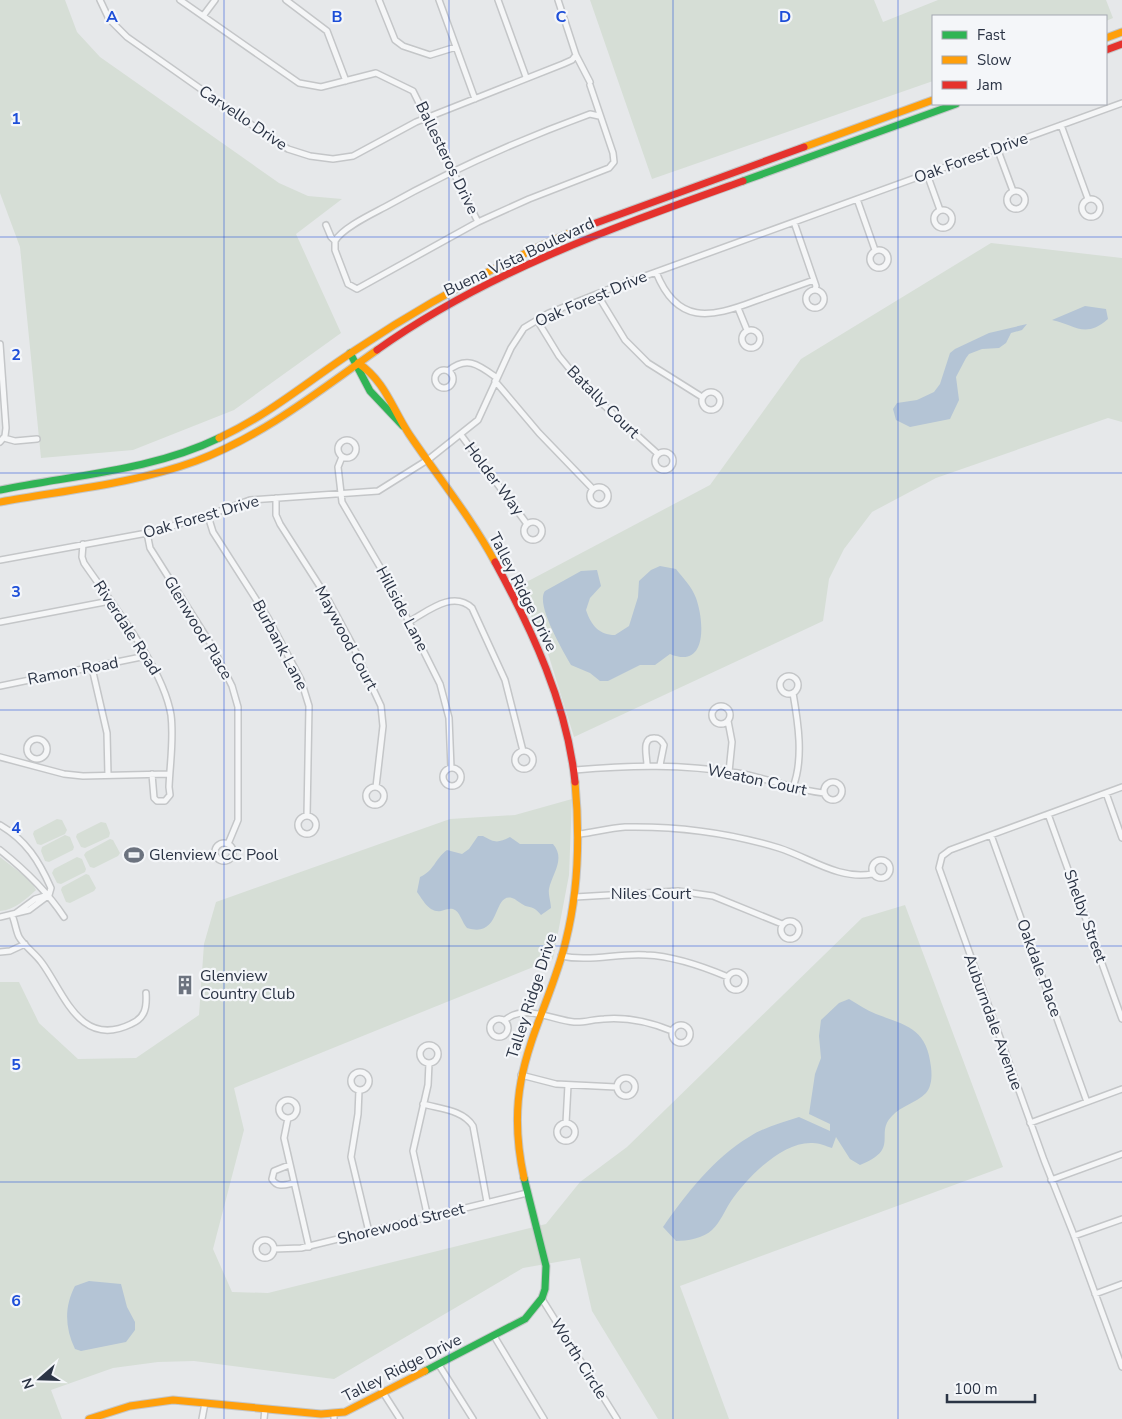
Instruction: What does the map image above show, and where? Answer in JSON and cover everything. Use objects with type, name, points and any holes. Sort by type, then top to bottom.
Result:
[{"type":"main road","points":[[1107,38],[1122,32]]},
{"type":"main road","points":[[1107,50],[1122,44]]},
{"type":"main road","name":"Buena Vista Boulevard","points":[[0,490],[151,464],[212,442],[272,410],[350,353],[442,295],[482,272],[536,246],[587,225],[932,100]]},
{"type":"main road","name":"Buena Vista Boulevard","points":[[0,502],[125,482],[190,463],[221,450],[264,428],[305,402],[434,311],[555,251],[647,215],[953,105]]},
{"type":"main road","points":[[350,353],[358,363]]},
{"type":"main road","name":"Talley Ridge Drive","points":[[358,363],[362,378],[383,407],[409,432]]},
{"type":"main road","name":"Talley Ridge Drive","points":[[94,1418],[130,1406],[173,1400],[334,1416],[358,1408],[525,1319],[535,1310],[542,1299],[546,1278],[544,1257],[527,1193],[519,1150],[518,1115],[521,1076],[528,1047],[555,979],[575,897],[580,834],[575,770],[563,716],[534,640],[481,538],[409,432],[392,400],[372,371],[358,363]]},
{"type":"street","name":"Carvello Drive","points":[[100,0],[109,18],[126,37],[269,138],[298,153],[333,159],[353,156],[427,118],[572,60],[576,55]]},
{"type":"street","name":"Ballesteros Drive","points":[[180,0],[298,83],[320,87],[370,74],[387,77],[413,91],[478,222]]},
{"type":"street","points":[[203,16],[215,0]]},
{"type":"street","points":[[286,0],[327,30],[346,81]]},
{"type":"street","points":[[379,0],[394,40],[403,46],[430,56],[456,47]]},
{"type":"street","points":[[439,0],[475,99]]},
{"type":"street","points":[[498,0],[526,77]]},
{"type":"street","points":[[558,0],[576,55],[590,84],[599,116],[613,153],[612,166],[478,222],[427,248],[362,288],[353,289],[348,284],[335,250],[335,240],[341,234],[373,213],[453,172],[543,131],[590,114],[599,116]]},
{"type":"street","name":"Oak Forest Drive","points":[[0,560],[146,533],[208,516],[244,502],[378,491],[429,459],[478,420],[511,348],[524,328],[537,320],[597,294],[656,272],[1122,104]]},
{"type":"street","points":[[1061,125],[1088,199]]},
{"type":"street","points":[[997,148],[1013,191]]},
{"type":"street","points":[[927,174],[940,210]]},
{"type":"street","points":[[857,199],[875,250]]},
{"type":"street","points":[[794,222],[814,280],[815,290]]},
{"type":"street","points":[[326,225],[330,237],[335,240]]},
{"type":"street","points":[[656,272],[662,285],[672,298],[686,309],[705,315],[723,313],[814,280]]},
{"type":"street","points":[[597,294],[625,340],[648,363],[702,397]]},
{"type":"street","points":[[738,308],[747,330]]},
{"type":"street","name":"Batally Court","points":[[537,320],[559,356],[587,390],[658,454]]},
{"type":"street","points":[[0,344],[1,384],[6,428],[2,440],[15,442],[37,439]]},
{"type":"street","points":[[448,371],[456,365],[471,362],[478,364],[496,380],[539,433],[593,489]]},
{"type":"street","name":"Holder Way","points":[[461,435],[527,524]]},
{"type":"street","name":"Hillside Lane","points":[[342,457],[338,467],[340,494],[347,514],[410,622],[440,684],[449,718],[451,768]]},
{"type":"street","name":"Maywood Court","points":[[276,498],[276,515],[280,524],[326,596],[352,644],[381,706],[383,726],[376,787]]},
{"type":"street","name":"Burbank Lane","points":[[208,516],[213,532],[268,618],[306,691],[309,706],[307,816]]},
{"type":"street","name":"Glenwood Place","points":[[146,533],[150,548],[212,646],[232,686],[236,700],[239,752],[238,820],[228,844]]},
{"type":"street","name":"Riverdale Road","points":[[83,544],[82,557],[84,564],[146,656],[165,691],[171,714],[172,737],[169,774]]},
{"type":"street","points":[[0,622],[110,601]]},
{"type":"street","points":[[410,622],[447,601],[466,602],[472,608],[505,680],[523,750]]},
{"type":"street","name":"Ramon Road","points":[[0,686],[146,656]]},
{"type":"street","points":[[92,668],[107,732],[108,775]]},
{"type":"street","points":[[792,787],[796,779],[798,744],[798,720],[793,693]]},
{"type":"street","points":[[728,721],[732,742],[729,772]]},
{"type":"street","points":[[647,765],[647,741],[655,738],[659,738],[664,745],[660,765]]},
{"type":"street","points":[[0,757],[64,774],[108,775],[152,774],[169,774],[170,795],[161,802],[154,798],[152,794],[152,774]]},
{"type":"street","points":[[30,766],[34,758]]},
{"type":"street","name":"Weaton Court","points":[[575,770],[660,765],[729,772],[824,793]]},
{"type":"street","name":"Auburndale Avenue","points":[[1122,787],[946,852],[940,861],[939,874],[1122,1367]]},
{"type":"street","points":[[1106,793],[1122,838]]},
{"type":"street","name":"Shelby Street","points":[[1048,814],[1122,1019]]},
{"type":"street","points":[[0,825],[18,837],[35,856],[51,888],[49,895],[38,905],[29,910],[0,917]]},
{"type":"street","points":[[580,834],[624,827],[706,831],[778,848],[843,874],[859,876],[872,874]]},
{"type":"street","name":"Oakdale Place","points":[[990,835],[1087,1102]]},
{"type":"street","points":[[0,850],[20,865],[42,891],[49,895],[64,917]]},
{"type":"street","name":"Niles Court","points":[[575,897],[678,891],[713,896],[782,924]]},
{"type":"street","points":[[14,914],[35,899],[49,895]]},
{"type":"street","points":[[14,914],[19,936],[24,944],[42,962],[68,1007],[88,1025],[108,1029],[131,1025],[141,1018],[147,1008],[146,993]]},
{"type":"street","points":[[0,952],[10,951],[24,944]]},
{"type":"street","points":[[561,956],[579,960],[646,954],[695,964],[728,977]]},
{"type":"street","points":[[504,1021],[520,1013],[540,1014],[554,1020],[577,1022],[604,1019],[647,1022],[672,1030]]},
{"type":"street","points":[[428,1218],[413,1151],[429,1063]]},
{"type":"street","points":[[521,1076],[568,1085],[616,1087]]},
{"type":"street","points":[[566,1123],[568,1085]]},
{"type":"street","points":[[1030,1123],[1122,1089]]},
{"type":"street","points":[[360,1090],[351,1157],[368,1232]]},
{"type":"street","points":[[423,1104],[461,1114],[468,1118],[473,1126],[487,1202]]},
{"type":"street","points":[[288,1118],[284,1138],[309,1246]]},
{"type":"street","points":[[1051,1180],[1122,1154]]},
{"type":"street","points":[[289,1165],[274,1171],[272,1178],[277,1185],[281,1186],[293,1183]]},
{"type":"street","name":"Shorewood Street","points":[[274,1249],[309,1246],[527,1193]]},
{"type":"street","points":[[1074,1236],[1122,1219]]},
{"type":"street","points":[[1095,1294],[1122,1284]]},
{"type":"street","name":"Worth Circle","points":[[542,1299],[616,1419]]},
{"type":"street","points":[[494,1336],[544,1419]]},
{"type":"street","points":[[439,1365],[473,1419]]},
{"type":"street","points":[[384,1394],[400,1419]]},
{"type":"street","points":[[202,1419],[205,1403]]},
{"type":"street","points":[[264,1419],[265,1409]]},
{"type":"shaded area","points":[[0,0],[65,0],[77,32],[100,57],[279,183],[308,196],[342,199],[296,234],[341,333],[234,410],[133,450],[41,458],[20,247],[0,193]]},
{"type":"shaded area","points":[[590,0],[874,0],[883,22],[938,0],[1106,0],[1113,18],[1107,21],[1107,15],[932,15],[932,81],[652,179]]},
{"type":"shaded area","points":[[991,243],[1122,258],[1122,422],[1108,418],[936,478],[872,512],[844,549],[829,579],[823,621],[574,737],[546,647],[517,587],[710,485],[801,359]]},
{"type":"shaded area","points":[[572,799],[569,875],[553,959],[234,1088],[244,1130],[213,1249],[232,1292],[268,1293],[546,1224],[580,1182],[627,1147],[862,918],[905,905],[1003,1167],[680,1286],[729,1419],[658,1419],[592,1311],[580,1258],[523,1268],[334,1379],[194,1361],[158,1362],[113,1368],[51,1390],[62,1419],[0,1419],[0,982],[19,982],[39,1023],[78,1059],[136,1058],[199,1015],[204,944],[216,902],[450,819],[515,815]]},
{"type":"shaded area","points":[[57,819],[62,820],[67,830],[65,834],[41,845],[37,844],[33,834],[34,831]]},
{"type":"shaded area","points":[[101,822],[106,823],[110,833],[109,837],[85,848],[81,847],[76,837],[77,834]]},
{"type":"shaded area","points":[[65,835],[70,837],[74,847],[73,850],[49,862],[45,861],[41,851],[42,847]]},
{"type":"shaded area","points":[[110,839],[113,840],[120,853],[118,856],[94,868],[90,867],[84,855],[86,852]]},
{"type":"shaded area","points":[[0,857],[31,881],[36,890],[15,906],[0,911]]},
{"type":"shaded area","points":[[77,857],[82,859],[86,869],[85,872],[61,884],[57,883],[52,873],[54,869]]},
{"type":"shaded area","points":[[86,874],[89,875],[96,888],[94,891],[70,903],[66,902],[61,890],[62,887]]},
{"type":"water","points":[[1085,306],[1106,309],[1108,319],[1100,325],[1086,329],[1080,329],[1052,320]]},
{"type":"water","points":[[1027,324],[1022,330],[1011,333],[1006,343],[999,348],[982,349],[969,354],[956,377],[959,400],[950,419],[910,427],[896,420],[893,409],[897,403],[917,400],[934,392],[940,384],[950,353],[955,349],[989,333]]},
{"type":"water","points":[[660,566],[676,569],[694,594],[701,618],[700,640],[697,649],[691,655],[682,657],[670,654],[655,665],[640,665],[608,681],[600,681],[590,673],[571,665],[551,628],[544,606],[543,597],[545,591],[581,571],[597,570],[601,586],[590,598],[586,610],[596,628],[609,635],[615,635],[629,626],[638,597],[639,581],[651,570]]},
{"type":"water","points":[[478,836],[496,841],[510,837],[520,844],[553,844],[557,850],[558,861],[549,889],[551,908],[541,915],[535,909],[513,898],[506,898],[501,902],[491,922],[486,927],[478,930],[467,928],[453,909],[437,911],[430,908],[417,892],[420,877],[432,868],[439,857],[447,850],[462,854],[469,849]]},
{"type":"water","points":[[849,999],[872,1012],[906,1026],[920,1037],[929,1054],[931,1070],[930,1084],[926,1093],[892,1116],[885,1129],[883,1147],[880,1153],[872,1159],[860,1165],[850,1159],[836,1137],[832,1148],[813,1143],[789,1148],[766,1163],[746,1182],[712,1230],[705,1235],[676,1241],[663,1227],[701,1178],[736,1146],[761,1130],[799,1117],[830,1131],[830,1124],[809,1114],[815,1074],[821,1058],[819,1036],[821,1020],[839,1003]]},
{"type":"water","points":[[89,1281],[121,1284],[127,1307],[135,1322],[135,1330],[126,1342],[81,1351],[75,1349],[69,1333],[67,1318],[69,1302],[75,1286]]},
{"type":"traffic: fast","points":[[743,181],[953,105]]},
{"type":"traffic: fast","points":[[350,353],[370,391],[403,426]]},
{"type":"traffic: fast","points":[[0,490],[139,465],[193,449],[219,438]]},
{"type":"traffic: fast","points":[[425,1371],[525,1319],[542,1298],[545,1289],[546,1266],[524,1178]]},
{"type":"traffic: slow","points":[[1107,38],[1122,32]]},
{"type":"traffic: slow","points":[[804,147],[932,100]]},
{"type":"traffic: slow","points":[[219,438],[256,418],[357,349],[436,300],[490,271],[574,231]]},
{"type":"traffic: slow","points":[[0,502],[124,481],[172,469],[221,451],[290,412],[377,350]]},
{"type":"traffic: slow","points":[[358,363],[382,387],[409,434],[464,513],[495,562]]},
{"type":"traffic: slow","points":[[524,1178],[518,1130],[519,1093],[530,1045],[561,958],[574,901],[578,842],[575,782]]},
{"type":"traffic: slow","points":[[89,1419],[130,1406],[173,1400],[321,1414],[345,1412],[425,1371]]},
{"type":"traffic: jam","points":[[1107,50],[1122,44]]},
{"type":"traffic: jam","points":[[574,231],[804,147]]},
{"type":"traffic: jam","points":[[377,350],[419,322],[508,274],[600,234],[743,181]]},
{"type":"traffic: jam","points":[[495,562],[522,614],[546,668],[564,724],[575,782]]},
{"type":"place","name":"Glenview CC Pool","points":[[134,855]]},
{"type":"place","name":"Glenview Country Club","points":[[185,985]]}]
